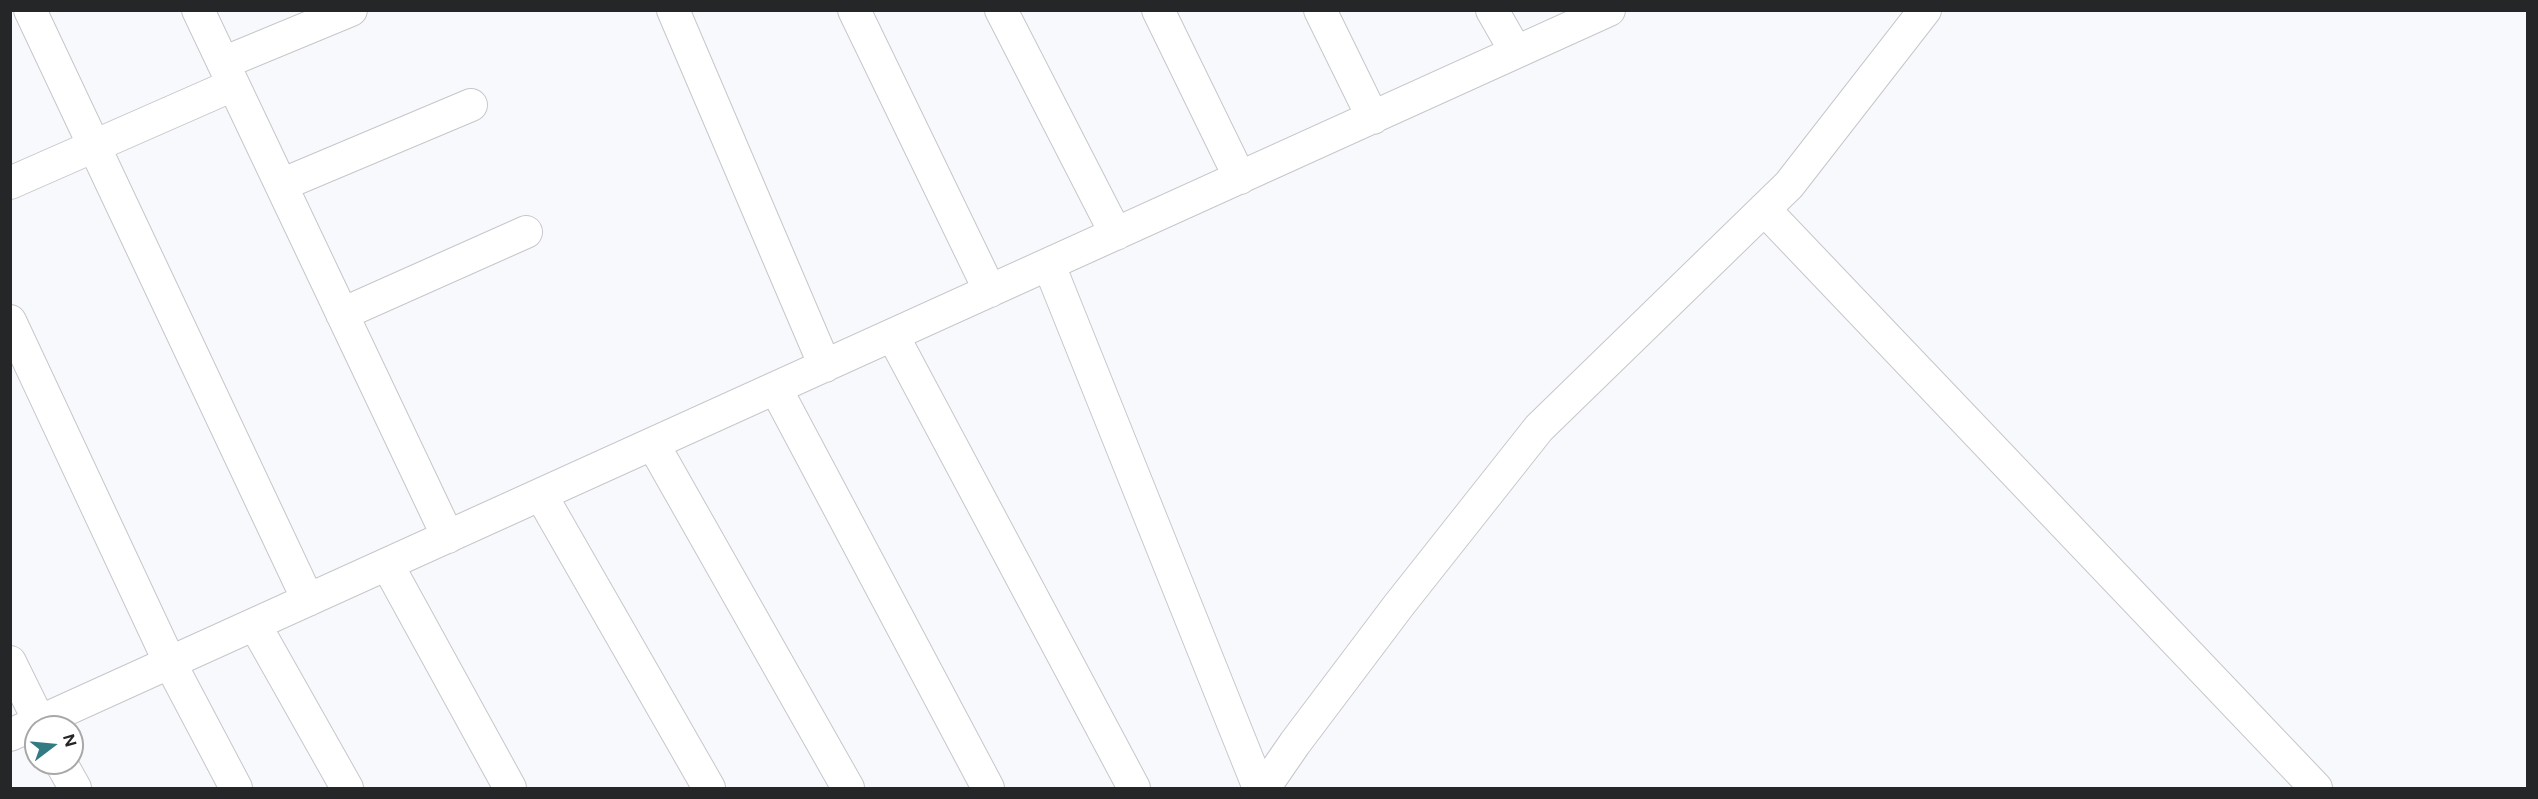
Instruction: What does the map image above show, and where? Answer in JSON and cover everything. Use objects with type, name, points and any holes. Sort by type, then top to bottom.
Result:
[{"type":"street","points":[[30,10],[308,600]]},
{"type":"street","points":[[198,10],[448,537]]},
{"type":"street","points":[[10,183],[94,146],[351,10]]},
{"type":"street","points":[[673,10],[825,366]]},
{"type":"street","points":[[854,10],[990,291]]},
{"type":"street","points":[[1001,10],[1116,234]]},
{"type":"street","points":[[1158,10],[1240,178]]},
{"type":"street","points":[[1320,10],[1372,118]]},
{"type":"street","points":[[1492,10],[1516,52]]},
{"type":"street","points":[[61,715],[387,564],[1609,10]]},
{"type":"street","points":[[1264,789],[1295,743],[1399,605],[1539,428],[1789,185],[1925,10]]},
{"type":"street","points":[[281,186],[471,105]]},
{"type":"street","points":[[1764,209],[2316,789]]},
{"type":"street","points":[[342,315],[526,232]]},
{"type":"street","points":[[1049,265],[1259,789]]},
{"type":"street","points":[[10,321],[170,663],[236,789]]},
{"type":"street","points":[[892,336],[1134,789]]},
{"type":"street","points":[[776,389],[988,789]]},
{"type":"street","points":[[653,444],[848,789]]},
{"type":"street","points":[[541,495],[709,789]]},
{"type":"street","points":[[387,564],[510,789]]},
{"type":"street","points":[[255,625],[347,789]]},
{"type":"street","points":[[10,662],[35,715]]},
{"type":"street","points":[[67,775],[75,789]]}]
